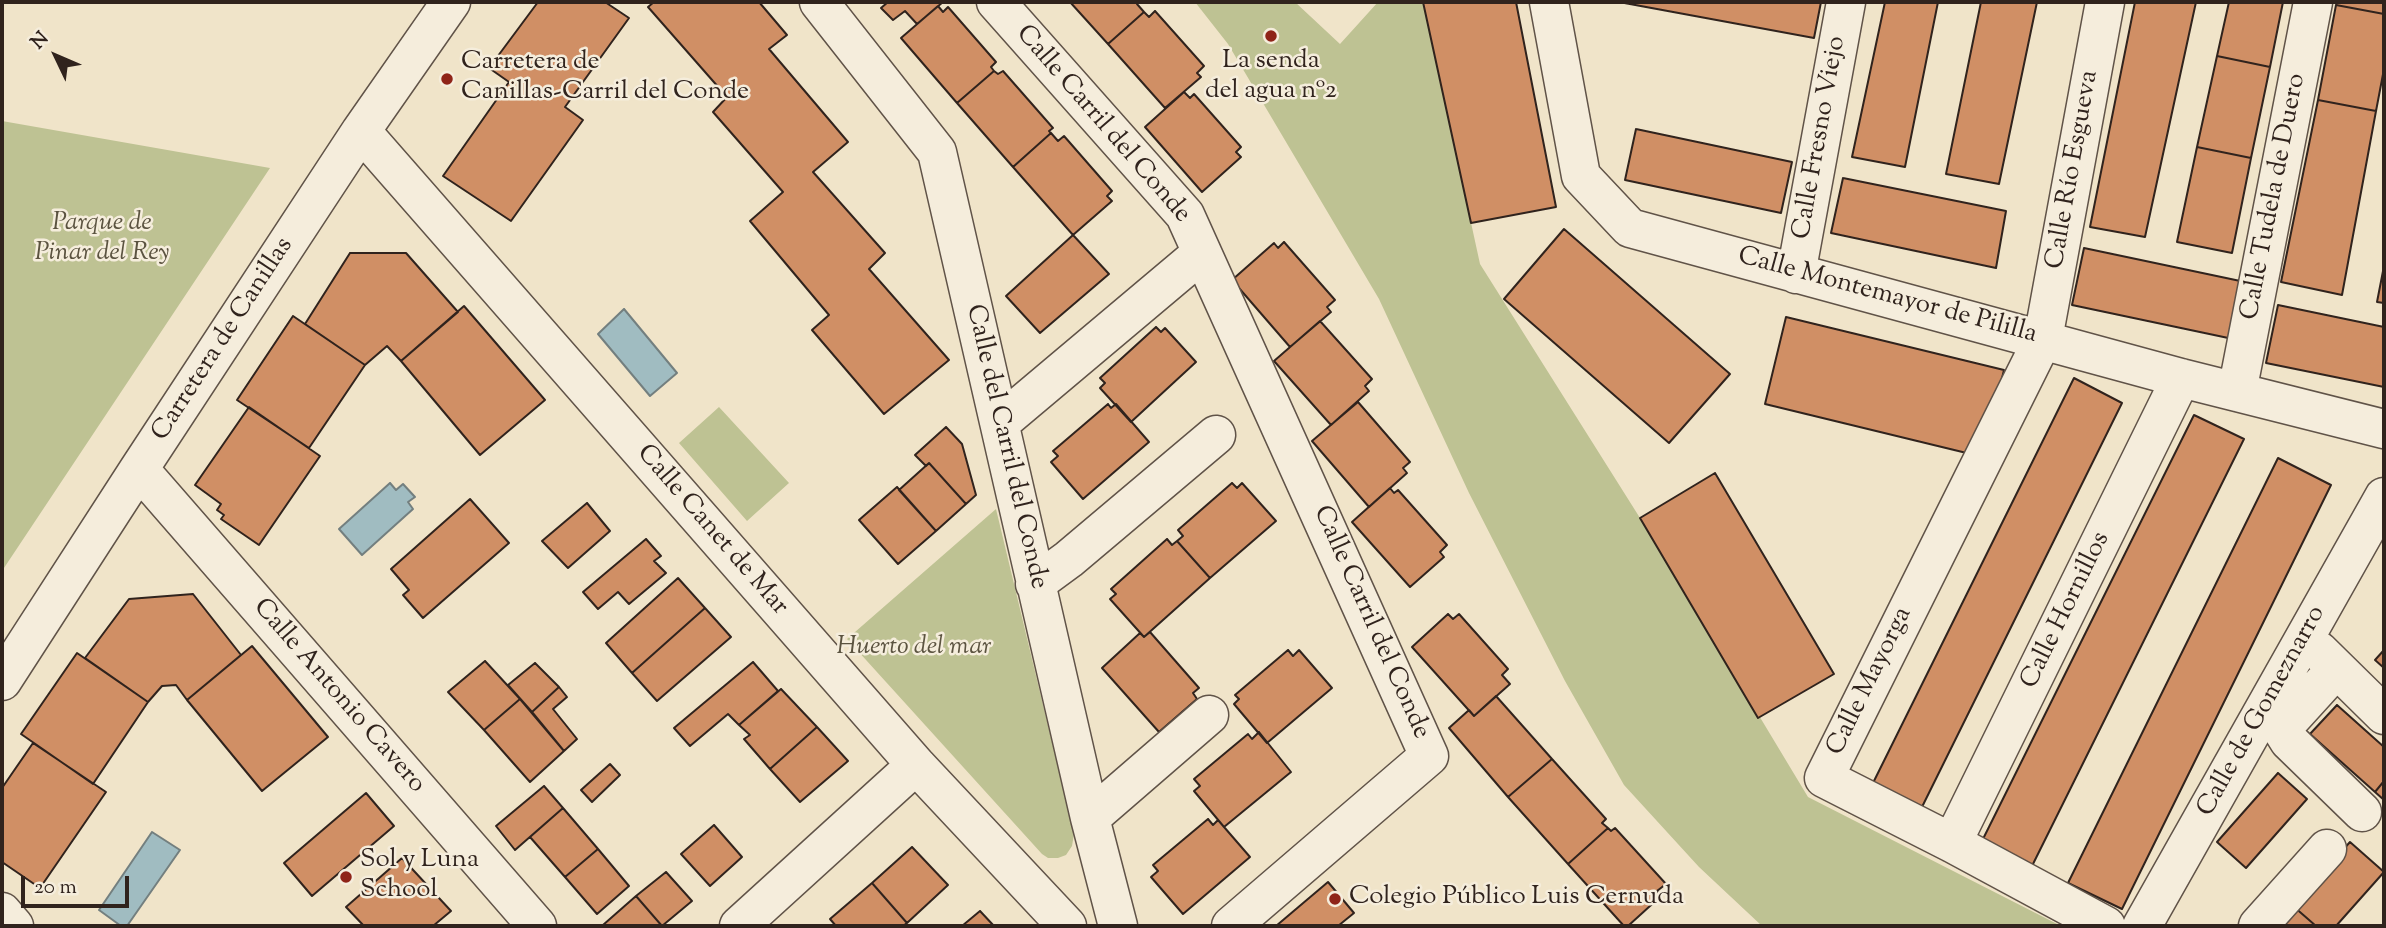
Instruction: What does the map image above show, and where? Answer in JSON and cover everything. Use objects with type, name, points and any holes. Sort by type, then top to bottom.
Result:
[{"type":"street","name":"Carretera de Canillas","points":[[2,681],[361,131],[451,2]]},
{"type":"street","name":"Calle del Carril del Conde","points":[[819,2],[937,152],[1035,584],[1114,912]]},
{"type":"street","name":"Calle Carril del Conde","points":[[996,2],[1185,215],[1429,756],[1231,926]]},
{"type":"street","name":"Calle Montemayor de Pililla","points":[[1549,2],[1581,176],[1630,228],[2237,392],[2384,429]]},
{"type":"street","name":"Calle Fresno Viejo","points":[[1796,274],[1846,2]]},
{"type":"street","name":"Calle Río Esgueva","points":[[2043,339],[2105,2]]},
{"type":"street","name":"Calle Tudela de Duero","points":[[2237,392],[2313,2]]},
{"type":"street","name":"Calle Canet de Mar","points":[[361,131],[916,765],[1063,921]]},
{"type":"street","name":"Calle Carril del Conde","points":[[1000,423],[1202,253]]},
{"type":"street","name":"Calle Mayorga","points":[[2043,339],[1824,778],[2106,926]]},
{"type":"street","name":"Calle Hornillos","points":[[1952,844],[2182,377]]},
{"type":"street","points":[[1035,584],[1216,435]]},
{"type":"street","name":"Calle Antonio Cavero","points":[[139,468],[537,926]]},
{"type":"street","name":"Calle de Gomeznarro","points":[[2142,926],[2384,497]]},
{"type":"street","points":[[2305,638],[2384,715]]},
{"type":"street","points":[[2336,668],[2286,724],[2284,733],[2361,812]]},
{"type":"street","points":[[1090,818],[1209,715]]},
{"type":"street","points":[[739,926],[916,765]]},
{"type":"street","points":[[2259,926],[2327,849]]},
{"type":"street","points":[[1063,921],[1087,921],[1102,911],[1114,912]]},
{"type":"street","points":[[2,912],[14,926]]},
{"type":"green space","points":[[1195,2],[1295,2],[1340,44],[1378,2],[1423,2],[1480,264],[1640,518],[1808,797],[2061,926],[1762,926],[1699,867],[1624,785],[1565,681],[1469,493],[1379,299],[1228,44]]},
{"type":"green space","name":"Parque de Pinar del Rey","points":[[2,121],[270,168],[2,571]]},
{"type":"green space","points":[[719,407],[789,483],[747,521],[679,443]]},
{"type":"green space","name":"Huerto del mar","points":[[996,509],[1074,834],[1072,846],[1066,855],[1058,858],[1048,858],[1042,854],[847,639]]},
{"type":"water","points":[[624,309],[677,373],[650,396],[598,334]]},
{"type":"water","points":[[390,483],[396,490],[403,484],[415,497],[408,502],[413,509],[362,555],[339,529]]},
{"type":"water","points":[[152,832],[180,850],[127,926],[121,926],[99,910]]},
{"type":"building","points":[[538,2],[605,2],[629,18],[565,107],[583,120],[511,221],[443,176],[509,82],[489,68]]},
{"type":"building","points":[[654,2],[759,2],[787,35],[769,49],[848,142],[813,172],[885,253],[869,269],[949,360],[884,414],[812,330],[829,315],[750,221],[783,192],[713,112],[727,97],[648,7]]},
{"type":"building","points":[[888,2],[943,2],[917,24],[905,11],[893,20],[881,8]]},
{"type":"building","points":[[1070,2],[1139,2],[1137,4],[1144,12],[1108,44]]},
{"type":"building","points":[[1423,2],[1516,2],[1556,207],[1471,223]]},
{"type":"building","points":[[1619,2],[1821,2],[1814,38]]},
{"type":"building","points":[[1885,2],[1938,2],[1905,167],[1852,157]]},
{"type":"building","points":[[1981,2],[2037,2],[1999,184],[1946,174]]},
{"type":"building","points":[[2135,2],[2196,2],[2145,237],[2090,227]]},
{"type":"building","points":[[2229,2],[2283,2],[2270,67],[2217,56]]},
{"type":"building","points":[[2337,2],[2384,2],[2384,14],[2336,5]]},
{"type":"building","points":[[2336,5],[2384,14],[2384,69],[2376,111],[2318,100]]},
{"type":"building","points":[[938,6],[943,12],[948,7],[996,62],[991,67],[994,71],[957,103],[901,38]]},
{"type":"building","points":[[1155,11],[1204,66],[1197,73],[1201,77],[1165,108],[1108,44],[1144,12],[1149,17]]},
{"type":"building","points":[[2217,56],[2270,67],[2251,158],[2197,147]]},
{"type":"building","points":[[994,71],[998,74],[1003,71],[1053,128],[1049,131],[1051,133],[1013,167],[957,103]]},
{"type":"building","points":[[1184,92],[1190,98],[1194,94],[1241,147],[1236,152],[1241,157],[1202,192],[1145,127]]},
{"type":"building","points":[[2318,100],[2376,111],[2342,295],[2281,282]]},
{"type":"building","points":[[1636,129],[1792,162],[1781,213],[1625,180]]},
{"type":"building","points":[[1051,133],[1058,141],[1064,136],[1112,191],[1107,196],[1112,201],[1073,235],[1013,167]]},
{"type":"building","points":[[2197,147],[2251,158],[2232,253],[2177,242]]},
{"type":"building","points":[[1843,178],[2006,211],[1996,268],[1831,233]]},
{"type":"building","points":[[1564,229],[1730,374],[1669,443],[1504,299]]},
{"type":"building","points":[[1073,235],[1109,274],[1040,333],[1006,296]]},
{"type":"building","points":[[1284,242],[1335,300],[1327,307],[1331,312],[1290,347],[1232,280],[1274,243],[1278,248]]},
{"type":"building","points":[[2084,248],[2245,282],[2233,339],[2072,305]]},
{"type":"building","points":[[350,253],[406,253],[458,312],[401,361],[387,346],[365,365],[305,324]]},
{"type":"building","points":[[2384,266],[2384,303],[2377,302]]},
{"type":"building","points":[[2278,305],[2384,327],[2384,387],[2266,363]]},
{"type":"building","points":[[464,306],[545,400],[480,455],[401,361]]},
{"type":"building","points":[[293,316],[365,365],[309,448],[237,400]]},
{"type":"building","points":[[1786,317],[2004,370],[1983,457],[1765,404]]},
{"type":"building","points":[[1320,321],[1372,379],[1365,386],[1369,391],[1331,425],[1274,361]]},
{"type":"building","points":[[1156,327],[1161,332],[1165,328],[1196,362],[1131,422],[1100,388],[1105,383],[1100,378]]},
{"type":"building","points":[[2074,378],[2122,403],[1920,811],[1871,787]]},
{"type":"building","points":[[1358,402],[1410,462],[1403,468],[1407,473],[1369,507],[1312,441]]},
{"type":"building","points":[[1108,404],[1111,408],[1116,404],[1149,442],[1083,499],[1051,462],[1058,456],[1053,451]]},
{"type":"building","points":[[249,407],[320,456],[259,545],[221,519],[224,515],[217,510],[221,504],[195,485]]},
{"type":"building","points":[[2194,415],[2244,439],[2032,866],[1982,841]]},
{"type":"building","points":[[946,427],[962,444],[976,495],[966,504],[929,463],[926,466],[915,455]]},
{"type":"building","points":[[2278,458],[2331,485],[2122,909],[2068,883]]},
{"type":"building","points":[[929,463],[966,504],[936,531],[899,490]]},
{"type":"building","points":[[1715,473],[1834,674],[1758,718],[1640,518]]},
{"type":"building","points":[[1232,483],[1237,488],[1242,483],[1276,521],[1210,578],[1177,541],[1183,536],[1178,530]]},
{"type":"building","points":[[897,487],[936,531],[898,564],[859,520]]},
{"type":"building","points":[[1390,488],[1394,493],[1398,490],[1447,545],[1440,552],[1444,557],[1410,587],[1352,522]]},
{"type":"building","points":[[470,499],[509,543],[423,618],[403,595],[409,590],[391,569]]},
{"type":"building","points":[[587,503],[610,531],[568,568],[542,541]]},
{"type":"building","points":[[646,539],[661,556],[654,561],[666,573],[629,604],[618,592],[598,609],[583,592]]},
{"type":"building","points":[[1167,539],[1172,545],[1177,541],[1210,578],[1144,637],[1110,599],[1116,594],[1111,589]]},
{"type":"building","points":[[678,578],[705,608],[632,673],[606,643]]},
{"type":"building","points":[[193,594],[241,655],[187,700],[176,685],[162,686],[148,702],[85,658],[129,599]]},
{"type":"building","points":[[705,608],[731,637],[657,701],[632,673]]},
{"type":"building","points":[[1448,614],[1453,619],[1459,614],[1508,669],[1502,675],[1510,684],[1474,716],[1412,647]]},
{"type":"building","points":[[1150,632],[1199,688],[1193,693],[1197,699],[1159,732],[1102,668],[1140,633],[1144,637]]},
{"type":"building","points":[[252,646],[328,737],[262,791],[187,700]]},
{"type":"building","points":[[1288,650],[1293,656],[1299,650],[1332,688],[1267,743],[1234,704],[1239,699],[1235,695]]},
{"type":"building","points":[[2384,650],[2384,668],[2375,660]]},
{"type":"building","points":[[77,653],[148,702],[93,784],[21,734]]},
{"type":"building","points":[[485,661],[520,699],[484,730],[448,692]]},
{"type":"building","points":[[753,662],[778,691],[739,725],[728,714],[690,746],[674,728]]},
{"type":"building","points":[[535,663],[559,687],[532,712],[508,685]]},
{"type":"building","points":[[559,687],[567,697],[553,709],[577,739],[564,751],[532,712]]},
{"type":"building","points":[[781,689],[817,727],[770,769],[744,739],[750,735],[739,725]]},
{"type":"building","points":[[1496,696],[1552,759],[1508,797],[1449,728],[1469,710],[1474,716]]},
{"type":"building","points":[[520,699],[564,751],[530,782],[484,730]]},
{"type":"building","points":[[2337,705],[2384,747],[2384,781],[2375,792],[2310,734]]},
{"type":"building","points":[[817,727],[848,761],[800,802],[770,769]]},
{"type":"building","points":[[1259,732],[1291,772],[1224,827],[1194,791],[1200,786],[1194,779],[1248,734],[1252,739]]},
{"type":"building","points":[[33,743],[106,792],[40,888],[2,862],[2,788]]},
{"type":"building","points":[[1552,759],[1606,819],[1602,823],[1608,828],[1568,864],[1508,797]]},
{"type":"building","points":[[610,764],[620,775],[592,802],[581,790]]},
{"type":"building","points":[[2278,773],[2307,799],[2246,868],[2217,842]]},
{"type":"building","points":[[2384,781],[2384,800],[2375,792]]},
{"type":"building","points":[[544,786],[563,808],[515,850],[496,826]]},
{"type":"building","points":[[366,793],[394,826],[312,896],[284,863]]},
{"type":"building","points":[[563,808],[598,849],[565,877],[530,837]]},
{"type":"building","points":[[1208,819],[1213,825],[1218,820],[1250,857],[1183,914],[1151,877],[1158,871],[1153,865]]},
{"type":"building","points":[[714,825],[742,857],[710,886],[681,854]]},
{"type":"building","points":[[1608,828],[1611,831],[1615,828],[1666,884],[1657,891],[1661,896],[1628,926],[1624,926],[1568,864]]},
{"type":"building","points":[[2350,842],[2384,872],[2336,926],[2316,926],[2293,906]]},
{"type":"building","points":[[912,847],[948,885],[907,923],[872,883]]},
{"type":"building","points":[[598,849],[629,886],[597,914],[565,877]]},
{"type":"building","points":[[402,858],[451,911],[433,926],[364,926],[346,907]]},
{"type":"building","points":[[666,872],[692,901],[662,926],[636,896]]},
{"type":"building","points":[[1328,882],[1354,913],[1338,926],[1276,926]]},
{"type":"building","points":[[872,883],[907,923],[903,926],[836,926],[830,919]]},
{"type":"building","points":[[636,896],[662,926],[603,925]]},
{"type":"building","points":[[2293,906],[2316,926],[2275,926]]},
{"type":"building","points":[[980,911],[994,926],[962,926]]},
{"type":"place","name":"La senda del agua nº2","points":[[1271,36]]},
{"type":"place","name":"Carretera de Canillas-Carril del Conde","points":[[447,79]]},
{"type":"place","name":"Sol y Luna School","points":[[346,877]]},
{"type":"place","name":"Colegio Público Luis Cernuda","points":[[1335,899]]}]
